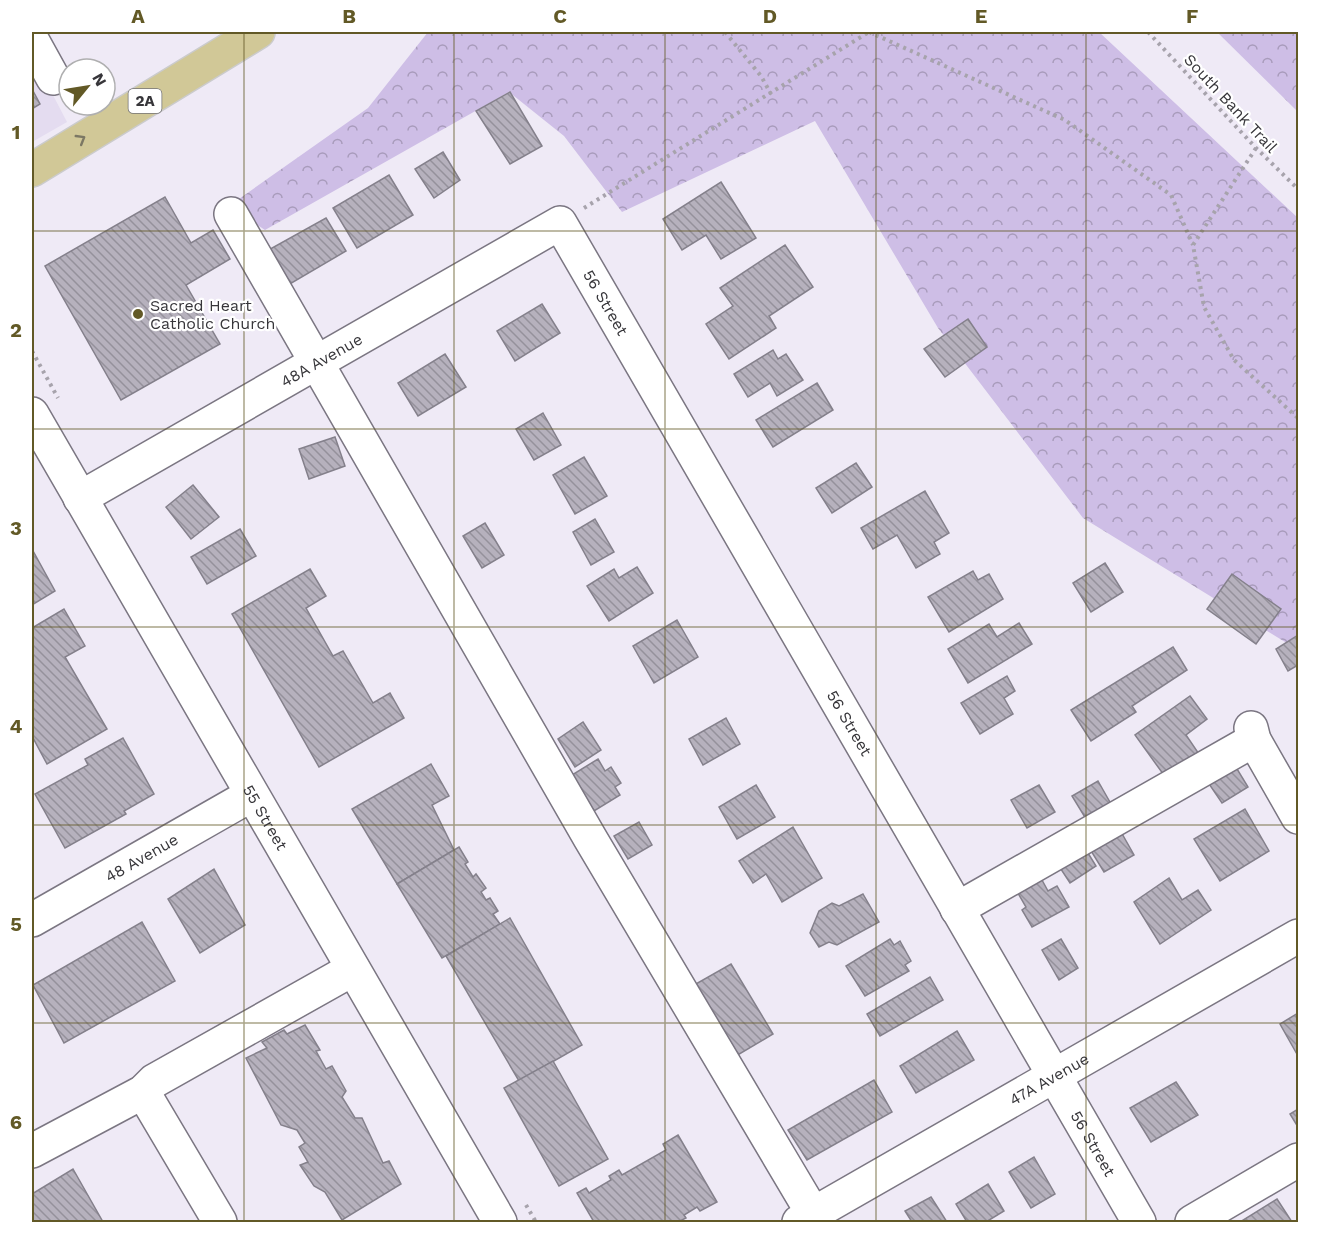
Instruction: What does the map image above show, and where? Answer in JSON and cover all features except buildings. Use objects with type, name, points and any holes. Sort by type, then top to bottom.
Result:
[{"type":"main road","name":"2A","points":[[32,170],[258,32]]},
{"type":"street","points":[[32,40],[53,78]]},
{"type":"street","points":[[231,214],[810,1220]]},
{"type":"street","name":"48A Avenue","points":[[80,498],[560,223]]},
{"type":"street","name":"56 Street","points":[[560,223],[1139,1222]]},
{"type":"street","name":"55 Street","points":[[32,414],[500,1222]]},
{"type":"street","points":[[957,909],[1252,734],[1299,817]]},
{"type":"street","name":"48 Avenue","points":[[35,910],[251,795]]},
{"type":"street","name":"47A Avenue","points":[[810,1220],[1054,1076],[1299,936]]},
{"type":"street","points":[[32,1151],[143,1092],[154,1081],[353,969]]},
{"type":"street","points":[[143,1092],[220,1222]]},
{"type":"street","points":[[1192,1222],[1299,1160]]},
{"type":"path","points":[[725,32],[761,76],[771,94]]},
{"type":"path","points":[[560,223],[869,32],[1065,120],[1171,195],[1193,245],[1204,308],[1234,360],[1299,418]]},
{"type":"path","name":"South Bank Trail","points":[[1148,32],[1256,148],[1299,189]]},
{"type":"path","points":[[1193,245],[1256,148]]},
{"type":"shaded area","points":[[32,55],[57,103],[57,117],[64,117],[67,122],[32,142]]},
{"type":"green space","points":[[428,32],[1099,32],[1298,218],[1298,650],[1083,518],[938,328],[815,121],[622,212],[564,136],[509,92],[265,230],[229,206],[368,108]]},
{"type":"green space","points":[[1217,32],[1298,32],[1298,112]]},
{"type":"place","name":"Sacred Heart Catholic Church","points":[[138,314]]}]
